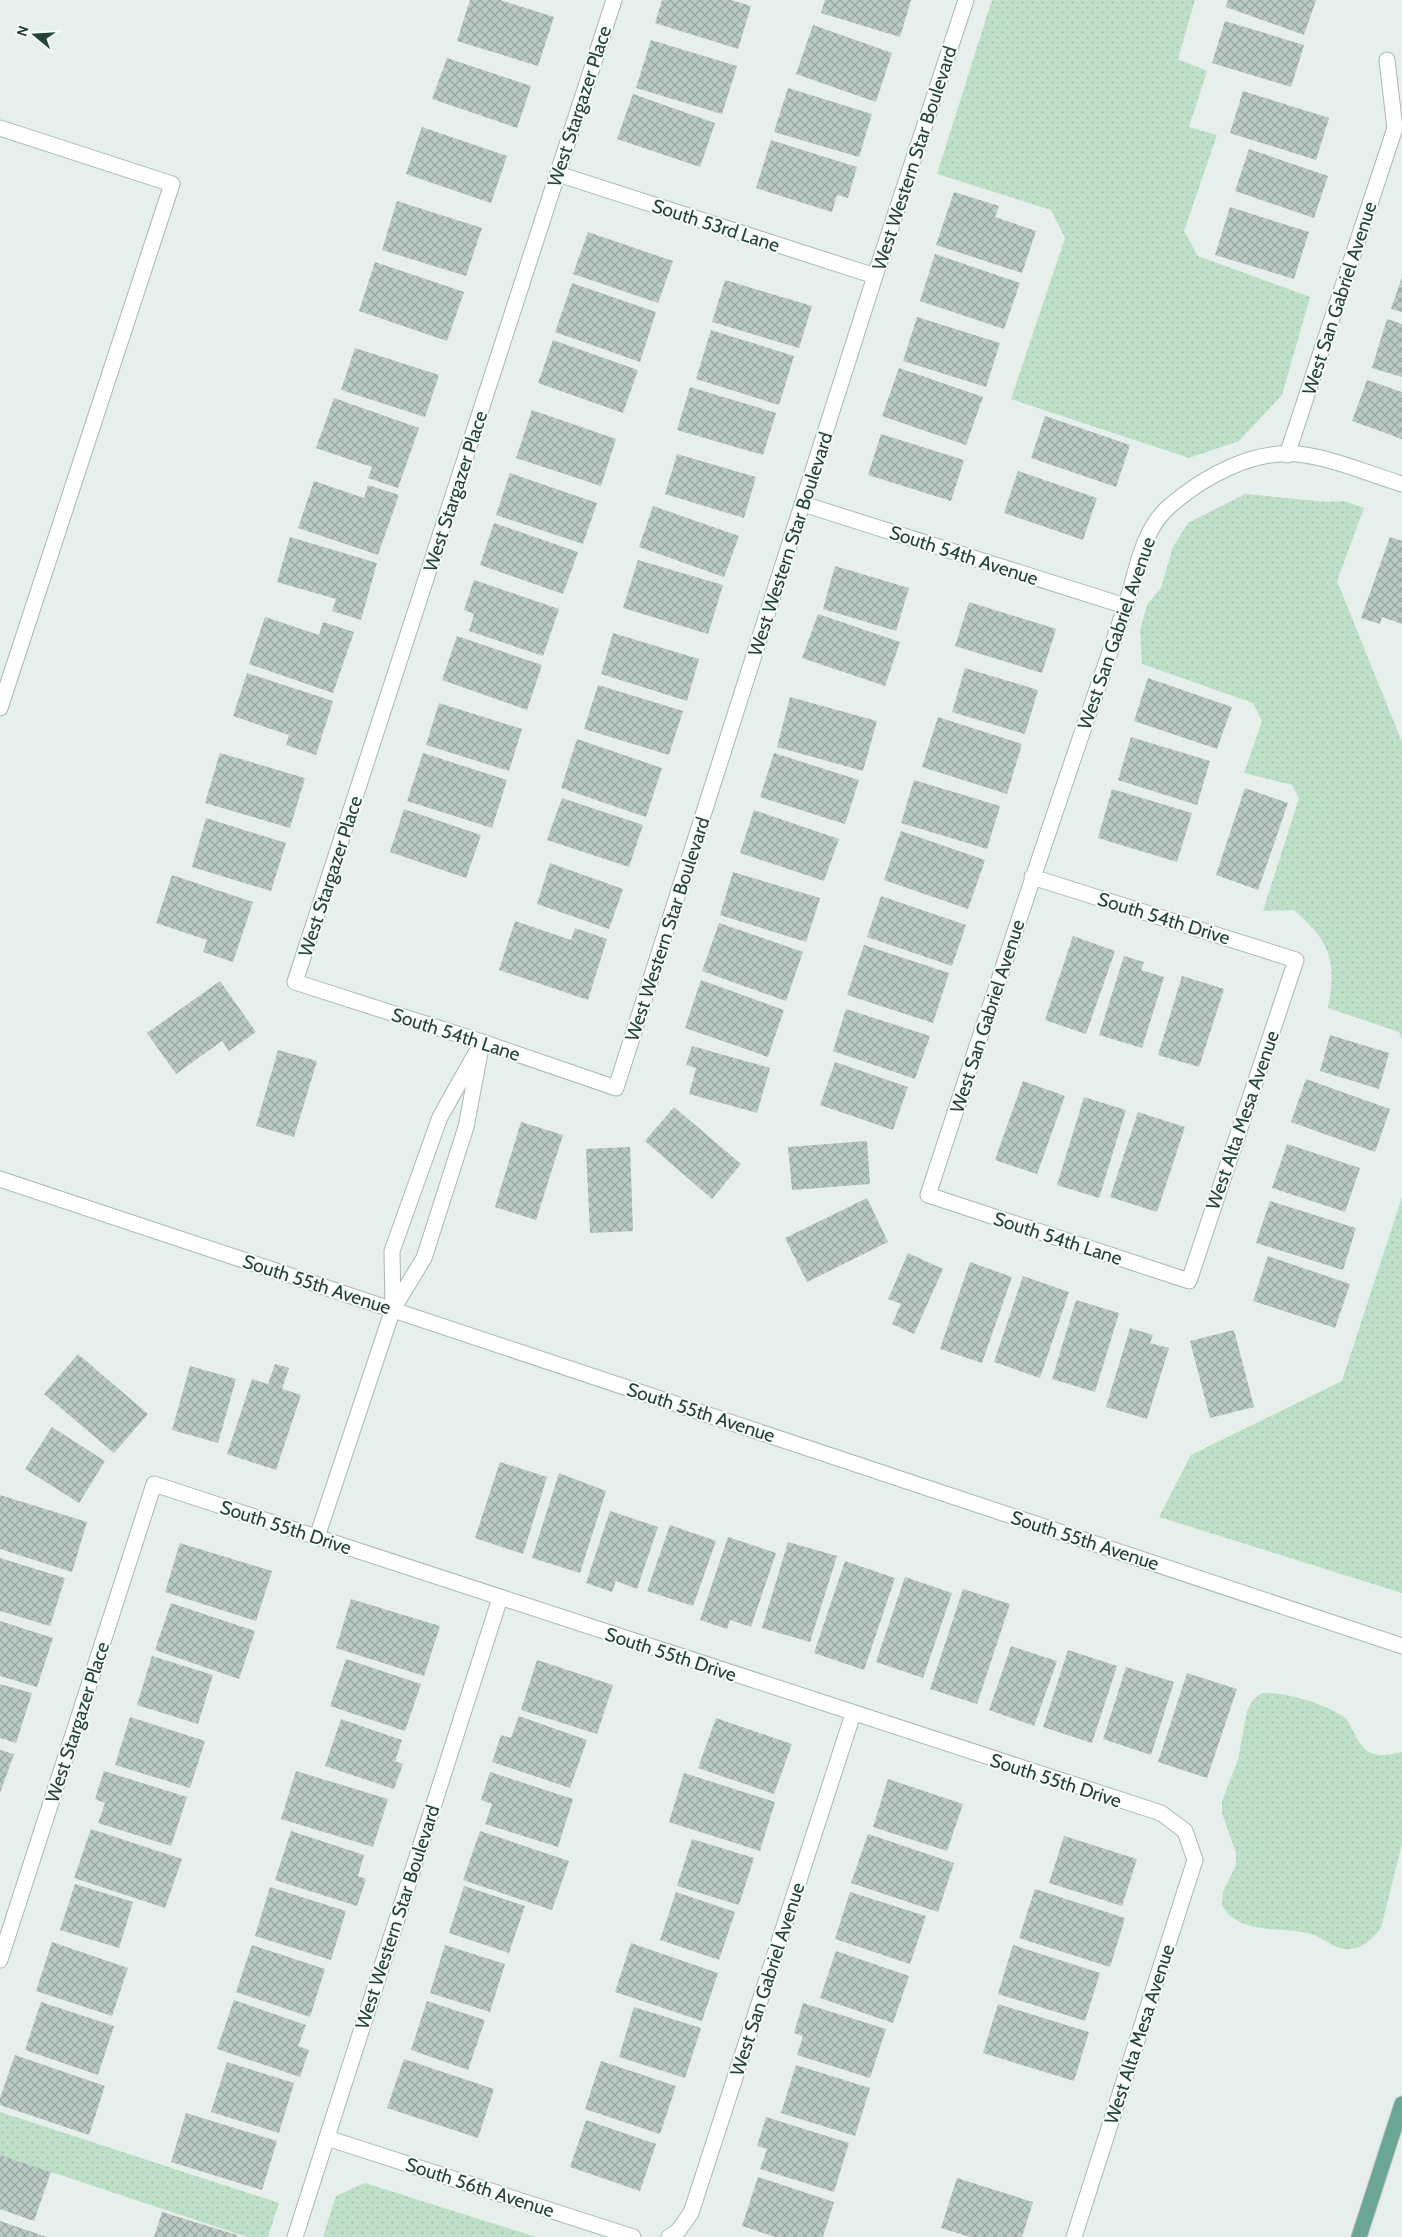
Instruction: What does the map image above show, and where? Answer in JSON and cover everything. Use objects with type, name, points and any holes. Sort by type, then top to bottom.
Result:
[{"type":"main road","points":[[1359,2237],[1402,2104]]},
{"type":"street","name":"West Stargazer Place","points":[[295,982],[614,0]]},
{"type":"street","name":"West Western Star Boulevard","points":[[616,1088],[875,276],[966,0]]},
{"type":"street","name":"West San Gabriel Avenue","points":[[928,1195],[1032,877],[1148,534],[1157,518],[1172,504],[1223,470],[1250,460],[1275,455],[1287,455],[1395,128],[1387,60]]},
{"type":"street","points":[[0,128],[172,184],[0,708]]},
{"type":"street","name":"South 53rd Lane","points":[[558,174],[875,276]]},
{"type":"street","points":[[1287,455],[1297,454],[1339,464],[1402,484]]},
{"type":"street","name":"South 54th Avenue","points":[[803,504],[1125,606]]},
{"type":"street","name":"South 54th Drive","points":[[1032,877],[1296,960]]},
{"type":"street","name":"West Alta Mesa Avenue","points":[[1189,1281],[1296,960]]},
{"type":"street","name":"South 54th Lane","points":[[295,982],[482,1042],[616,1088]]},
{"type":"street","points":[[393,1309],[392,1251],[440,1117],[482,1042]]},
{"type":"street","points":[[317,1537],[393,1309],[424,1258],[466,1127],[482,1042]]},
{"type":"street","name":"South 55th Avenue","points":[[0,1179],[1402,1646]]},
{"type":"street","name":"South 54th Lane","points":[[928,1195],[1189,1281]]},
{"type":"street","name":"West Stargazer Place","points":[[0,1960],[154,1484]]},
{"type":"street","name":"South 55th Drive","points":[[154,1484],[1161,1814],[1185,1831]]},
{"type":"street","name":"West Western Star Boulevard","points":[[295,2237],[500,1598]]},
{"type":"street","name":"West San Gabriel Avenue","points":[[669,2237],[678,2231],[691,2214],[853,1714]]},
{"type":"street","name":"West Alta Mesa Avenue","points":[[1074,2237],[1195,1860],[1185,1831]]},
{"type":"street","name":"South 56th Avenue","points":[[326,2138],[633,2237]]},
{"type":"green space","points":[[992,0],[1195,0],[1178,59],[1207,71],[1189,127],[1217,135],[1184,231],[1198,256],[1310,297],[1282,395],[1239,441],[1189,458],[1011,399],[1065,238],[1051,210],[937,174]]},
{"type":"green space","points":[[1245,494],[1328,502],[1344,501],[1364,508],[1337,581],[1402,742],[1402,1039],[1399,1032],[1328,1008],[1332,977],[1331,964],[1323,942],[1316,932],[1294,910],[1263,911],[1299,798],[1292,785],[1244,773],[1262,721],[1253,703],[1142,664],[1140,630],[1147,605],[1161,588],[1173,547],[1188,523]]},
{"type":"green space","points":[[1402,1197],[1402,1593],[1159,1517],[1191,1455],[1342,1381]]},
{"type":"green space","points":[[1262,1693],[1294,1697],[1328,1708],[1346,1719],[1362,1746],[1372,1754],[1385,1755],[1402,1752],[1402,1844],[1381,1928],[1360,1947],[1345,1949],[1311,1934],[1252,1926],[1233,1918],[1222,1905],[1223,1892],[1236,1865],[1236,1853],[1222,1813],[1222,1801],[1238,1760],[1247,1711],[1253,1700]]},
{"type":"green space","points":[[0,2112],[279,2203],[268,2237],[247,2237],[0,2155]]},
{"type":"green space","points":[[365,2183],[536,2237],[323,2237],[336,2196]]},
{"type":"building","points":[[470,0],[500,0],[554,17],[538,66],[457,41]]},
{"type":"building","points":[[662,0],[731,0],[751,6],[738,49],[655,23]]},
{"type":"building","points":[[825,0],[911,0],[900,37],[821,13]]},
{"type":"building","points":[[1228,0],[1316,0],[1304,35],[1226,7]]},
{"type":"building","points":[[1225,21],[1304,45],[1291,87],[1212,63]]},
{"type":"building","points":[[813,25],[892,53],[876,102],[796,74]]},
{"type":"building","points":[[651,40],[737,66],[722,114],[636,88]]},
{"type":"building","points":[[447,58],[531,86],[517,128],[432,99]]},
{"type":"building","points":[[788,88],[872,114],[859,157],[774,132]]},
{"type":"building","points":[[1243,91],[1329,118],[1316,160],[1230,133]]},
{"type":"building","points":[[633,94],[715,123],[700,167],[617,139]]},
{"type":"building","points":[[422,127],[507,156],[491,203],[406,174]]},
{"type":"building","points":[[771,140],[857,167],[848,198],[837,195],[832,212],[756,188]]},
{"type":"building","points":[[1249,149],[1328,176],[1314,218],[1235,191]]},
{"type":"building","points":[[954,192],[999,206],[995,217],[1036,231],[1022,273],[936,245]]},
{"type":"building","points":[[397,201],[482,228],[466,276],[382,250]]},
{"type":"building","points":[[1230,207],[1309,232],[1294,279],[1215,255]]},
{"type":"building","points":[[588,232],[673,261],[658,303],[573,274]]},
{"type":"building","points":[[935,254],[1020,283],[1004,329],[920,301]]},
{"type":"building","points":[[375,262],[464,292],[447,341],[359,311]]},
{"type":"building","points":[[1402,277],[1402,312],[1391,309]]},
{"type":"building","points":[[725,280],[812,306],[799,348],[712,322]]},
{"type":"building","points":[[572,283],[656,312],[640,362],[555,332]]},
{"type":"building","points":[[917,317],[1000,343],[986,387],[903,361]]},
{"type":"building","points":[[1387,319],[1402,324],[1402,377],[1372,368]]},
{"type":"building","points":[[711,330],[794,356],[779,405],[696,379]]},
{"type":"building","points":[[553,340],[638,370],[623,413],[538,383]]},
{"type":"building","points":[[355,348],[439,375],[425,417],[341,390]]},
{"type":"building","points":[[899,368],[983,397],[966,445],[882,416]]},
{"type":"building","points":[[1367,380],[1402,392],[1402,439],[1352,421]]},
{"type":"building","points":[[690,387],[776,413],[763,455],[677,430]]},
{"type":"building","points":[[334,398],[419,428],[398,488],[368,478],[372,467],[316,448]]},
{"type":"building","points":[[532,410],[616,439],[601,486],[516,458]]},
{"type":"building","points":[[1045,416],[1130,445],[1116,487],[1031,458]]},
{"type":"building","points":[[881,434],[964,460],[951,501],[868,475]]},
{"type":"building","points":[[677,454],[756,477],[744,518],[665,494]]},
{"type":"building","points":[[1018,471],[1097,498],[1083,540],[1004,513]]},
{"type":"building","points":[[510,473],[597,503],[583,544],[496,515]]},
{"type":"building","points":[[314,481],[364,498],[368,485],[399,495],[378,555],[298,528]]},
{"type":"building","points":[[653,506],[739,536],[724,577],[639,547]]},
{"type":"building","points":[[494,523],[578,552],[563,594],[480,565]]},
{"type":"building","points":[[290,537],[377,563],[361,620],[332,611],[336,599],[277,582]]},
{"type":"building","points":[[1390,537],[1402,541],[1402,624],[1382,617],[1380,624],[1361,618]]},
{"type":"building","points":[[638,560],[723,585],[708,634],[623,608]]},
{"type":"building","points":[[835,566],[909,588],[896,631],[823,609]]},
{"type":"building","points":[[474,580],[559,609],[543,656],[469,631],[474,614],[464,610]]},
{"type":"building","points":[[969,602],[1056,629],[1042,673],[955,646]]},
{"type":"building","points":[[818,614],[900,642],[885,686],[802,658]]},
{"type":"building","points":[[265,617],[319,635],[323,622],[354,632],[333,693],[249,664]]},
{"type":"building","points":[[613,633],[699,659],[687,701],[601,674]]},
{"type":"building","points":[[457,636],[542,665],[527,710],[442,680]]},
{"type":"building","points":[[965,668],[1038,690],[1025,734],[952,712]]},
{"type":"building","points":[[247,673],[333,701],[316,755],[286,745],[289,735],[233,716]]},
{"type":"building","points":[[1148,678],[1232,707],[1217,749],[1134,721]]},
{"type":"building","points":[[598,685],[683,711],[669,755],[584,729]]},
{"type":"building","points":[[790,697],[877,721],[863,771],[777,747]]},
{"type":"building","points":[[439,703],[522,729],[509,771],[426,745]]},
{"type":"building","points":[[938,717],[1022,744],[1007,794],[922,767]]},
{"type":"building","points":[[1131,737],[1210,761],[1197,805],[1118,780]]},
{"type":"building","points":[[577,739],[662,768],[646,817],[561,788]]},
{"type":"building","points":[[220,753],[305,778],[290,828],[205,803]]},
{"type":"building","points":[[423,753],[507,780],[492,828],[407,801]]},
{"type":"building","points":[[774,753],[859,780],[845,824],[760,797]]},
{"type":"building","points":[[914,780],[1000,806],[987,849],[901,823]]},
{"type":"building","points":[[1245,788],[1288,803],[1258,890],[1216,875]]},
{"type":"building","points":[[1112,789],[1192,813],[1177,862],[1098,838]]},
{"type":"building","points":[[562,798],[643,825],[629,867],[547,840]]},
{"type":"building","points":[[404,809],[481,835],[466,878],[390,852]]},
{"type":"building","points":[[754,810],[839,839],[824,881],[740,853]]},
{"type":"building","points":[[206,818],[286,843],[271,891],[192,867]]},
{"type":"building","points":[[901,831],[985,860],[968,909],[884,880]]},
{"type":"building","points":[[550,863],[623,889],[609,929],[537,904]]},
{"type":"building","points":[[733,872],[820,898],[806,942],[720,915]]},
{"type":"building","points":[[172,875],[253,902],[233,962],[203,952],[207,940],[156,923]]},
{"type":"building","points":[[881,896],[966,925],[952,966],[867,937]]},
{"type":"building","points":[[515,921],[571,940],[575,928],[607,939],[588,1000],[499,970]]},
{"type":"building","points":[[719,923],[803,952],[786,1001],[702,971]]},
{"type":"building","points":[[1073,936],[1115,951],[1086,1034],[1045,1020]]},
{"type":"building","points":[[864,945],[949,973],[933,1023],[847,995]]},
{"type":"building","points":[[1124,956],[1144,962],[1141,970],[1164,977],[1142,1048],[1099,1035]]},
{"type":"building","points":[[1182,976],[1224,989],[1199,1067],[1158,1055]]},
{"type":"building","points":[[701,980],[784,1010],[768,1057],[685,1028]]},
{"type":"building","points":[[220,981],[256,1032],[229,1051],[222,1041],[176,1074],[147,1033]]},
{"type":"building","points":[[846,1009],[930,1036],[915,1079],[833,1051]]},
{"type":"building","points":[[1330,1035],[1389,1053],[1379,1089],[1320,1071]]},
{"type":"building","points":[[692,1046],[770,1068],[757,1113],[689,1094],[696,1068],[686,1065]]},
{"type":"building","points":[[278,1050],[317,1061],[294,1137],[256,1126]]},
{"type":"building","points":[[835,1062],[908,1087],[893,1130],[820,1105]]},
{"type":"building","points":[[1306,1079],[1390,1109],[1375,1152],[1291,1122]]},
{"type":"building","points":[[1023,1081],[1065,1096],[1037,1174],[995,1160]]},
{"type":"building","points":[[1084,1097],[1126,1110],[1099,1198],[1057,1185]]},
{"type":"building","points":[[674,1107],[741,1164],[712,1199],[645,1141]]},
{"type":"building","points":[[1138,1112],[1185,1127],[1157,1212],[1110,1197]]},
{"type":"building","points":[[521,1122],[563,1135],[536,1220],[495,1207]]},
{"type":"building","points":[[867,1141],[870,1184],[792,1190],[788,1147]]},
{"type":"building","points":[[1287,1144],[1360,1168],[1345,1212],[1272,1188]]},
{"type":"building","points":[[630,1147],[633,1231],[590,1233],[586,1149]]},
{"type":"building","points":[[867,1198],[888,1242],[807,1282],[785,1238]]},
{"type":"building","points":[[1270,1201],[1356,1228],[1343,1270],[1256,1243]]},
{"type":"building","points":[[908,1253],[943,1269],[914,1334],[892,1324],[901,1304],[888,1299]]},
{"type":"building","points":[[1268,1256],[1350,1284],[1335,1328],[1253,1301]]},
{"type":"building","points":[[970,1262],[1012,1277],[982,1363],[940,1349]]},
{"type":"building","points":[[1023,1276],[1069,1292],[1040,1378],[994,1362]]},
{"type":"building","points":[[1076,1300],[1119,1313],[1095,1392],[1052,1379]]},
{"type":"building","points":[[1130,1328],[1153,1335],[1150,1343],[1169,1348],[1147,1419],[1106,1407]]},
{"type":"building","points":[[1234,1330],[1254,1407],[1210,1418],[1190,1341]]},
{"type":"building","points":[[78,1354],[148,1414],[114,1453],[44,1394]]},
{"type":"building","points":[[275,1364],[289,1368],[282,1389],[301,1395],[276,1470],[227,1454],[252,1379],[268,1384]]},
{"type":"building","points":[[190,1366],[236,1379],[218,1443],[172,1430]]},
{"type":"building","points":[[52,1427],[105,1461],[79,1503],[25,1469]]},
{"type":"building","points":[[500,1462],[547,1477],[523,1554],[475,1538]]},
{"type":"building","points":[[559,1473],[606,1491],[580,1573],[532,1558]]},
{"type":"building","points":[[0,1495],[87,1522],[72,1572],[0,1549]]},
{"type":"building","points":[[610,1511],[658,1527],[637,1589],[616,1581],[612,1592],[586,1583]]},
{"type":"building","points":[[670,1525],[716,1541],[693,1606],[647,1591]]},
{"type":"building","points":[[728,1537],[776,1553],[751,1627],[730,1620],[727,1629],[700,1620]]},
{"type":"building","points":[[788,1542],[837,1556],[810,1642],[762,1628]]},
{"type":"building","points":[[180,1543],[272,1571],[256,1621],[165,1592]]},
{"type":"building","points":[[0,1558],[65,1578],[50,1626],[0,1611]]},
{"type":"building","points":[[845,1561],[895,1578],[864,1670],[814,1653]]},
{"type":"building","points":[[905,1577],[952,1593],[923,1678],[876,1662]]},
{"type":"building","points":[[963,1589],[1010,1604],[977,1704],[930,1689]]},
{"type":"building","points":[[351,1599],[440,1626],[424,1676],[336,1648]]},
{"type":"building","points":[[171,1603],[255,1631],[239,1679],[155,1650]]},
{"type":"building","points":[[0,1621],[53,1638],[37,1687],[0,1676]]},
{"type":"building","points":[[1011,1646],[1057,1661],[1034,1726],[989,1710]]},
{"type":"building","points":[[1068,1650],[1117,1666],[1092,1743],[1043,1727]]},
{"type":"building","points":[[152,1656],[213,1675],[198,1724],[137,1705]]},
{"type":"building","points":[[346,1659],[421,1684],[405,1731],[330,1706]]},
{"type":"building","points":[[537,1660],[613,1685],[597,1734],[521,1710]]},
{"type":"building","points":[[1126,1667],[1174,1682],[1151,1755],[1103,1739]]},
{"type":"building","points":[[1187,1673],[1237,1689],[1207,1778],[1158,1762]]},
{"type":"building","points":[[0,1684],[32,1693],[16,1743],[0,1738]]},
{"type":"building","points":[[519,1716],[587,1740],[570,1788],[492,1762],[501,1735],[511,1738]]},
{"type":"building","points":[[130,1717],[205,1741],[190,1788],[115,1765]]},
{"type":"building","points":[[716,1718],[792,1744],[774,1794],[698,1768]]},
{"type":"building","points":[[341,1719],[402,1740],[395,1761],[403,1764],[394,1789],[325,1766]]},
{"type":"building","points":[[0,1750],[14,1754],[0,1793]]},
{"type":"building","points":[[104,1771],[187,1797],[171,1846],[98,1823],[105,1803],[95,1799]]},
{"type":"building","points":[[296,1771],[388,1799],[373,1847],[281,1819]]},
{"type":"building","points":[[490,1772],[573,1799],[558,1847],[485,1824],[492,1804],[481,1800]]},
{"type":"building","points":[[684,1773],[775,1802],[760,1851],[669,1822]]},
{"type":"building","points":[[888,1779],[963,1804],[947,1851],[873,1827]]},
{"type":"building","points":[[91,1829],[182,1859],[165,1908],[74,1878]]},
{"type":"building","points":[[291,1831],[364,1855],[358,1876],[366,1879],[357,1906],[275,1880]]},
{"type":"building","points":[[480,1831],[569,1861],[552,1910],[463,1880]]},
{"type":"building","points":[[868,1834],[954,1863],[938,1912],[851,1883]]},
{"type":"building","points":[[1064,1836],[1137,1859],[1122,1906],[1049,1883]]},
{"type":"building","points":[[692,1839],[754,1858],[739,1905],[677,1886]]},
{"type":"building","points":[[75,1884],[133,1902],[119,1948],[60,1930]]},
{"type":"building","points":[[464,1886],[525,1906],[509,1953],[449,1933]]},
{"type":"building","points":[[270,1887],[346,1911],[331,1960],[255,1936]]},
{"type":"building","points":[[1035,1889],[1125,1918],[1110,1967],[1019,1938]]},
{"type":"building","points":[[676,1892],[735,1912],[719,1960],[660,1940]]},
{"type":"building","points":[[850,1892],[926,1916],[910,1964],[835,1939]]},
{"type":"building","points":[[52,1942],[128,1968],[112,2016],[36,1991]]},
{"type":"building","points":[[631,1943],[718,1973],[702,2021],[615,1992]]},
{"type":"building","points":[[252,1945],[325,1969],[310,2017],[236,1992]]},
{"type":"building","points":[[445,1945],[505,1964],[490,2012],[430,1993]]},
{"type":"building","points":[[1013,1945],[1100,1973],[1085,2021],[998,1994]]},
{"type":"building","points":[[836,1951],[909,1976],[893,2023],[820,1998]]},
{"type":"building","points":[[234,2000],[306,2025],[298,2046],[309,2050],[300,2077],[217,2049]]},
{"type":"building","points":[[427,2001],[485,2020],[468,2070],[411,2050]]},
{"type":"building","points":[[41,2002],[114,2026],[98,2075],[25,2050]]},
{"type":"building","points":[[803,2003],[886,2029],[870,2078],[797,2055],[803,2036],[794,2033]]},
{"type":"building","points":[[998,2004],[1089,2032],[1074,2081],[983,2053]]},
{"type":"building","points":[[634,2007],[701,2028],[685,2078],[619,2057]]},
{"type":"building","points":[[15,2055],[105,2086],[89,2135],[0,2105],[0,2098]]},
{"type":"building","points":[[404,2059],[494,2089],[478,2138],[387,2108]]},
{"type":"building","points":[[601,2061],[676,2086],[660,2134],[585,2109]]},
{"type":"building","points":[[227,2062],[294,2083],[279,2133],[211,2112]]},
{"type":"building","points":[[796,2065],[870,2088],[855,2136],[781,2113]]},
{"type":"building","points":[[186,2113],[277,2141],[262,2190],[171,2162]]},
{"type":"building","points":[[766,2117],[849,2143],[834,2192],[760,2169],[767,2149],[757,2146]]},
{"type":"building","points":[[586,2120],[656,2144],[640,2191],[570,2167]]},
{"type":"building","points":[[0,2155],[51,2172],[34,2221],[0,2209]]},
{"type":"building","points":[[758,2177],[834,2202],[823,2237],[775,2237],[742,2226]]},
{"type":"building","points":[[957,2178],[1033,2202],[1022,2237],[970,2237],[941,2228]]},
{"type":"building","points":[[162,2212],[237,2235],[236,2237],[154,2237]]},
{"type":"building","points":[[0,2221],[47,2237],[0,2237]]}]
